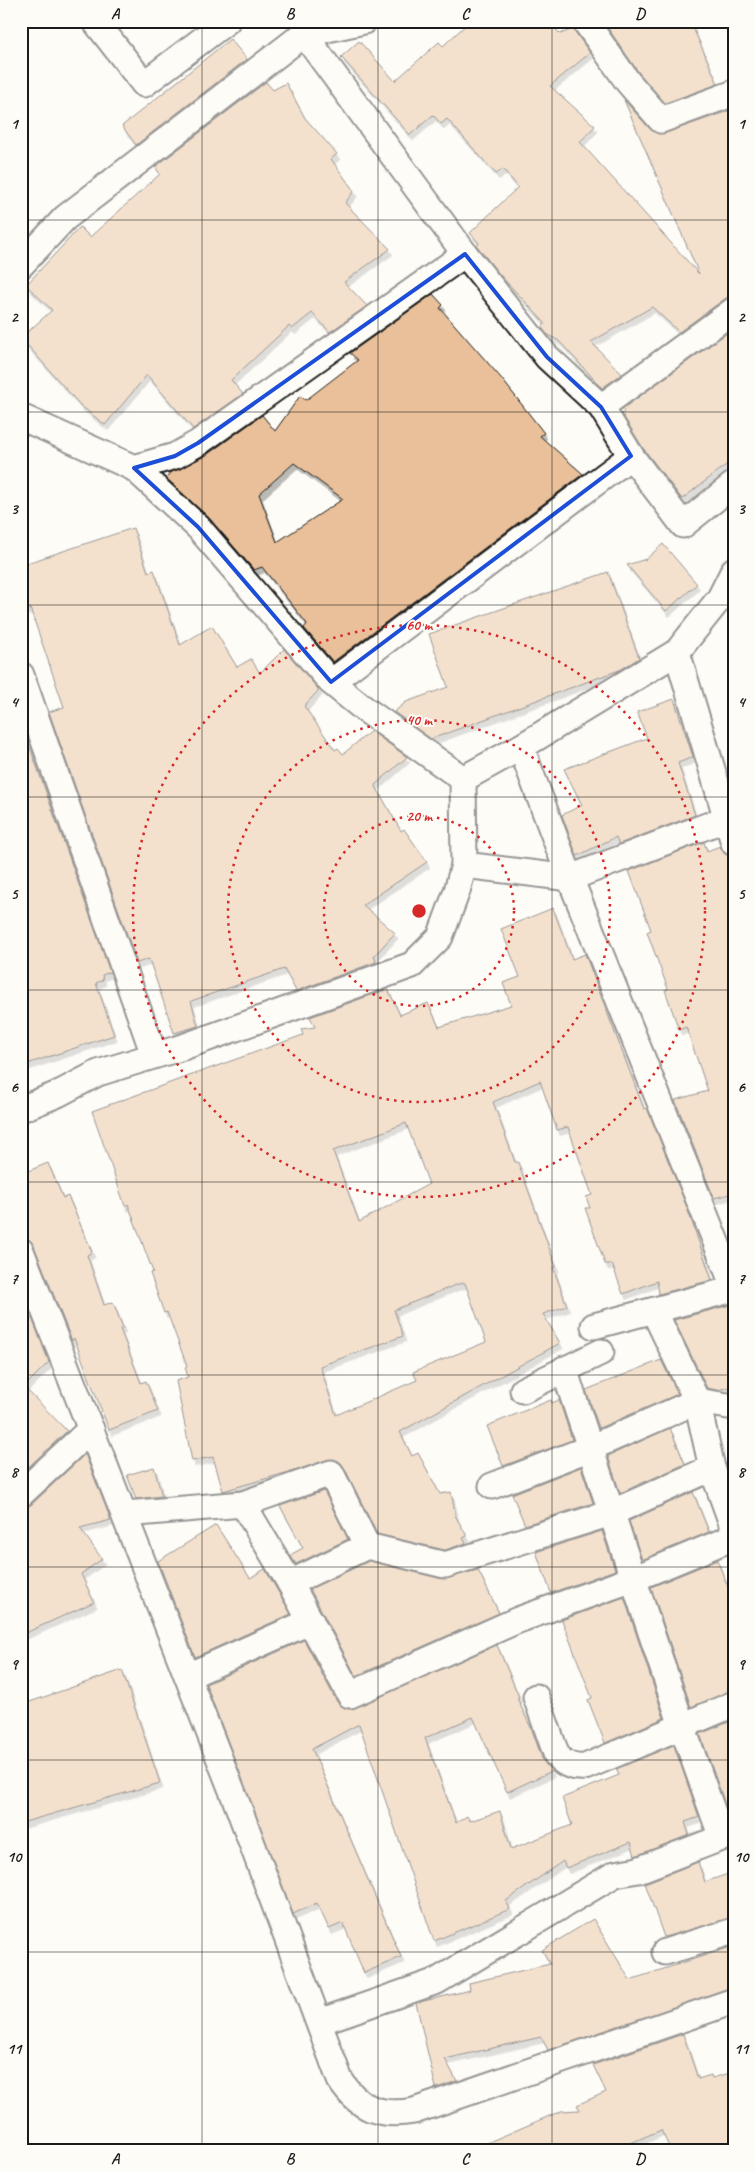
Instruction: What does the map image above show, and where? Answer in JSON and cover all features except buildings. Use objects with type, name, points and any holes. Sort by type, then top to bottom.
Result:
[{"type":"street","points":[[95,21],[144,84],[227,21]]},
{"type":"street","points":[[21,265],[65,218],[304,34],[364,21]]},
{"type":"street","points":[[585,21],[628,82],[661,120],[734,93]]},
{"type":"street","points":[[304,34],[464,254],[547,357],[601,407],[631,456],[683,525],[734,484]]},
{"type":"street","points":[[134,468],[175,456],[198,443],[464,254]]},
{"type":"street","points":[[601,407],[734,310]]},
{"type":"street","points":[[21,417],[134,468],[198,527],[331,682],[363,708],[463,779]]},
{"type":"street","points":[[331,682],[631,456]]},
{"type":"street","points":[[463,779],[521,747],[677,652],[720,598],[734,570]]},
{"type":"street","points":[[677,652],[725,819],[734,843]]},
{"type":"street","points":[[21,675],[154,1055]]},
{"type":"street","points":[[521,747],[570,878],[734,1288],[594,1326]]},
{"type":"street","points":[[21,1109],[58,1094],[98,1073],[412,965],[440,937],[457,891],[464,865],[463,779]]},
{"type":"street","points":[[464,865],[570,878],[725,819]]},
{"type":"street","points":[[21,1250],[27,1282],[126,1514],[340,2080],[348,2092],[371,2110],[400,2114],[414,2111],[734,2001]]},
{"type":"street","points":[[654,1311],[697,1402],[712,1468],[734,1529]]},
{"type":"street","points":[[523,1390],[601,1352]]},
{"type":"street","points":[[319,2022],[437,1981],[615,1874],[638,1870],[728,1835],[682,1726],[564,1369]]},
{"type":"street","points":[[492,1486],[590,1448],[697,1402],[734,1407]]},
{"type":"street","points":[[21,1494],[91,1429]]},
{"type":"street","points":[[290,1583],[367,1546],[445,1565],[611,1513],[712,1468]]},
{"type":"street","points":[[126,1514],[242,1504],[331,1473],[367,1546]]},
{"type":"street","points":[[242,1504],[290,1583],[350,1695],[518,1620],[633,1579],[734,1537]]},
{"type":"street","points":[[188,1676],[310,1621]]},
{"type":"street","points":[[536,1697],[558,1756],[569,1766],[577,1768],[585,1767],[734,1704]]},
{"type":"street","points":[[665,1952],[734,1931]]},
{"type":"highlighted area","points":[[465,254],[547,357],[601,407],[631,456],[331,682],[198,527],[134,468],[175,456],[198,443]]}]
